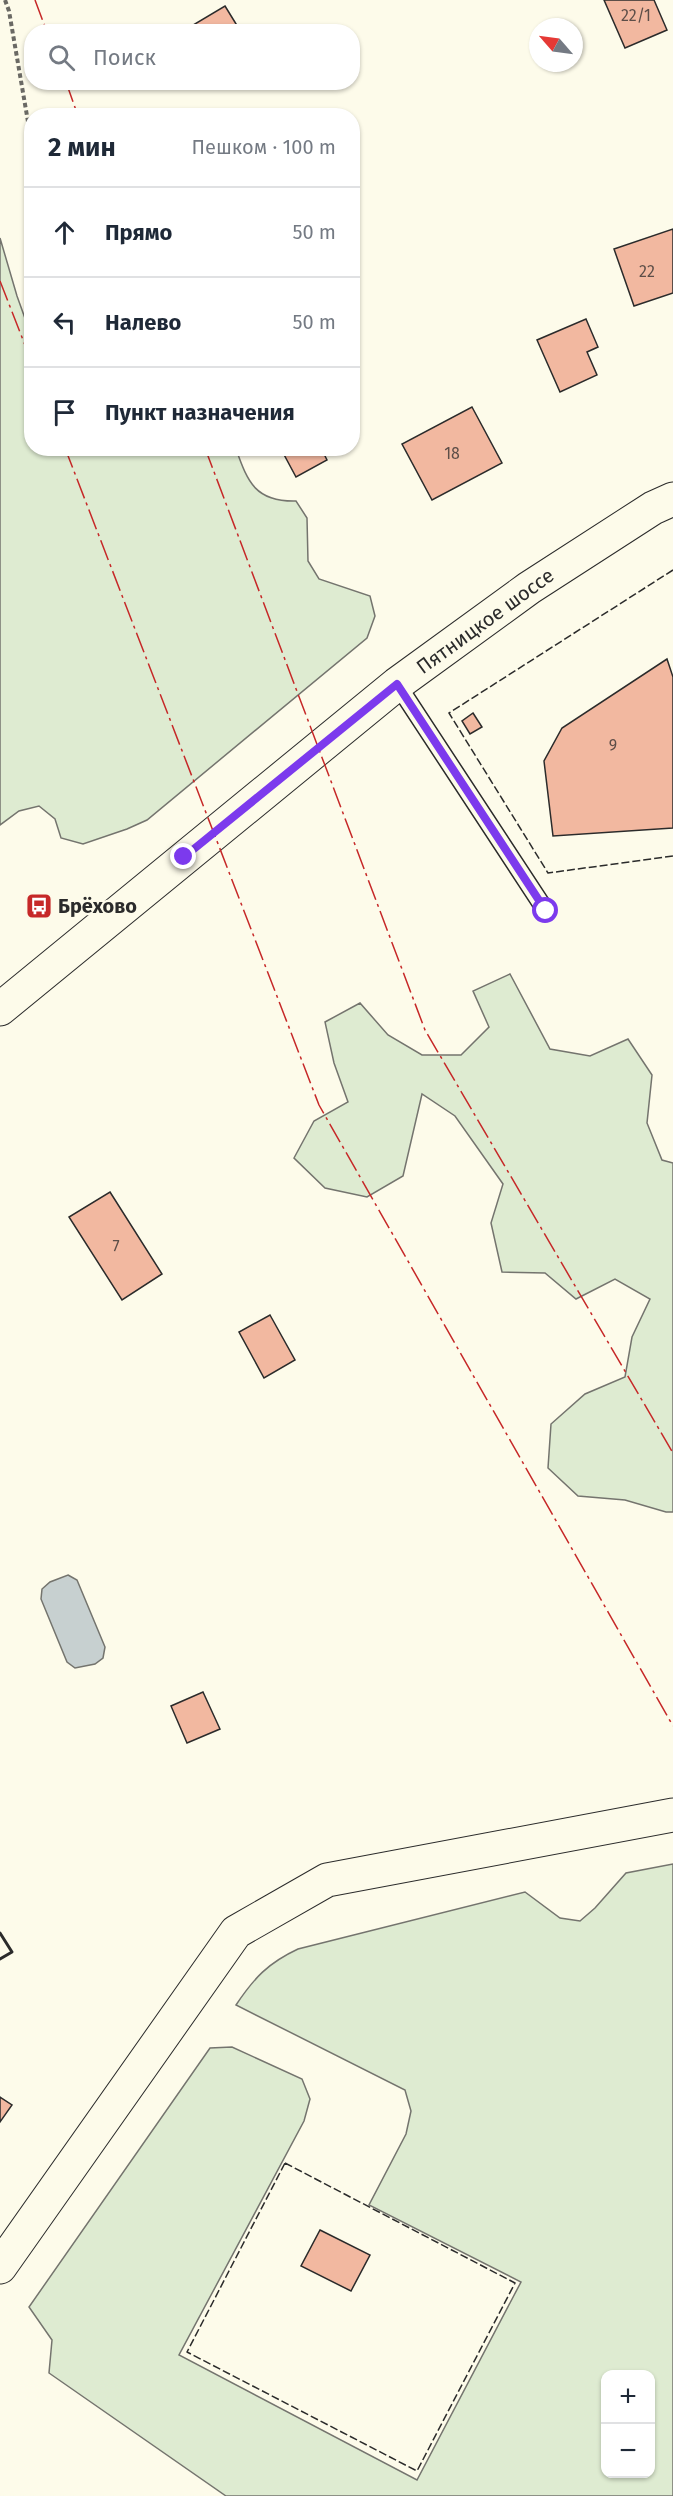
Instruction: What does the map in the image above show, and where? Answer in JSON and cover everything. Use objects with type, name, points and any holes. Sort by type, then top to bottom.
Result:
[{"type":"street","name":"Пятницкое шоссе","points":[[0,1009],[397,684],[529,588],[653,508],[673,499]]},
{"type":"street","points":[[0,2267],[236,1932],[327,1880],[673,1815]]},
{"type":"lane","points":[[397,684],[546,911]]},
{"type":"path","points":[[5,0],[9,11],[26,108]]},
{"type":"green space","points":[[0,238],[24,316],[24,456],[239,456],[250,481],[263,494],[271,498],[296,501],[307,518],[308,561],[319,579],[370,596],[375,616],[367,638],[147,820],[83,844],[61,838],[55,819],[39,806],[19,811],[0,825]]},
{"type":"green space","points":[[510,974],[550,1049],[590,1056],[628,1039],[652,1075],[647,1123],[662,1160],[673,1163],[673,1512],[625,1500],[578,1496],[548,1468],[551,1424],[585,1394],[625,1377],[632,1337],[650,1299],[615,1279],[576,1299],[545,1273],[502,1272],[491,1223],[503,1184],[455,1116],[422,1094],[403,1176],[367,1197],[325,1188],[294,1158],[314,1121],[348,1102],[334,1063],[325,1022],[360,1003],[388,1035],[422,1055],[461,1055],[489,1027],[473,991]]},
{"type":"green space","points":[[673,1864],[673,2496],[226,2496],[49,2373],[52,2340],[29,2307],[210,2048],[232,2047],[302,2079],[310,2099],[304,2121],[179,2355],[417,2480],[521,2282],[369,2205],[406,2134],[411,2111],[405,2090],[236,2005],[263,1972],[298,1949],[525,1892],[560,1918],[580,1921],[595,1908],[626,1873]]},
{"type":"shaded area","points":[[68,1575],[77,1580],[105,1647],[103,1658],[95,1664],[75,1668],[67,1662],[41,1599],[42,1589],[50,1582]]},
{"type":"building","points":[[604,0],[654,0],[667,30],[625,48]]},
{"type":"building","points":[[225,6],[236,24],[195,24]]},
{"type":"building","points":[[673,229],[673,293],[634,306],[614,249]]},
{"type":"building","points":[[586,319],[598,347],[587,352],[597,375],[560,392],[537,340]]},
{"type":"building","points":[[472,407],[502,463],[432,500],[402,444]]},
{"type":"building","points":[[285,456],[325,456],[327,460],[296,477]]},
{"type":"building","points":[[667,659],[673,677],[673,828],[553,836],[544,761],[562,728]]},
{"type":"building","points":[[473,713],[482,727],[470,734],[462,721]]},
{"type":"building","points":[[110,1192],[162,1274],[122,1300],[69,1217]]},
{"type":"building","points":[[270,1315],[295,1360],[264,1378],[239,1332]]},
{"type":"building","points":[[203,1692],[220,1729],[187,1743],[171,1706]]},
{"type":"building","points":[[0,2097],[12,2105],[0,2122]]},
{"type":"building","points":[[320,2230],[370,2255],[351,2291],[301,2266]]},
{"type":"fence","points":[[673,570],[449,713],[548,873],[673,856]]},
{"type":"fence","points":[[285,2163],[515,2283],[417,2471],[187,2352],[285,2163]]},
{"type":"wall","points":[[0,1933],[12,1952],[0,1959]]},
{"type":"power","points":[[35,0],[44,24]]},
{"type":"power","points":[[69,90],[75,108]]},
{"type":"power","points":[[0,281],[24,342]]},
{"type":"power","points":[[68,456],[319,1105],[673,1726]]},
{"type":"power","points":[[208,456],[425,1030],[673,1453]]},
{"type":"place","name":"Брёхово","points":[[39,906]]},
{"type":"route","points":[[184,857],[397,684],[546,911]]}]
